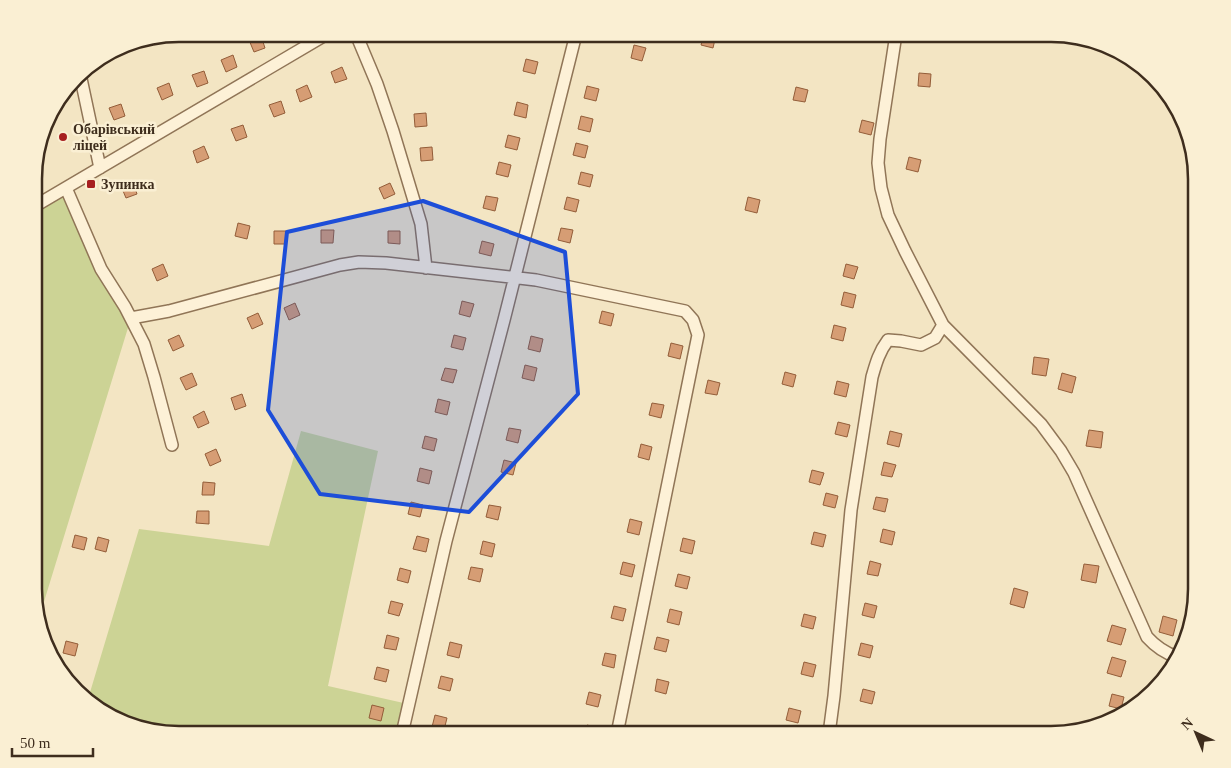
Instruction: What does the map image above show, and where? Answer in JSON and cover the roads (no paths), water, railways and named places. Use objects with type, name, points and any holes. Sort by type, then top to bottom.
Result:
[{"type":"street","points":[[42,202],[312,43]]},
{"type":"street","points":[[360,43],[377,84],[393,131],[421,224],[426,268]]},
{"type":"street","points":[[404,726],[446,541],[574,43]]},
{"type":"street","points":[[895,43],[878,163],[881,188],[888,215],[943,325],[1041,424],[1061,451],[1074,473],[1147,637],[1171,655]]},
{"type":"street","points":[[82,84],[100,168]]},
{"type":"street","points":[[66,188],[101,269],[125,307],[144,344],[172,445]]},
{"type":"street","points":[[130,318],[169,311],[340,265],[359,262],[536,280],[685,311],[693,320],[698,335],[619,726]]},
{"type":"street","points":[[830,725],[851,510],[876,360],[888,340],[920,345],[935,338],[943,325]]},
{"type":"place","name":"Обарівський ліцей","points":[[63,137]]},
{"type":"place","name":"Зупинка","points":[[91,184]]}]
